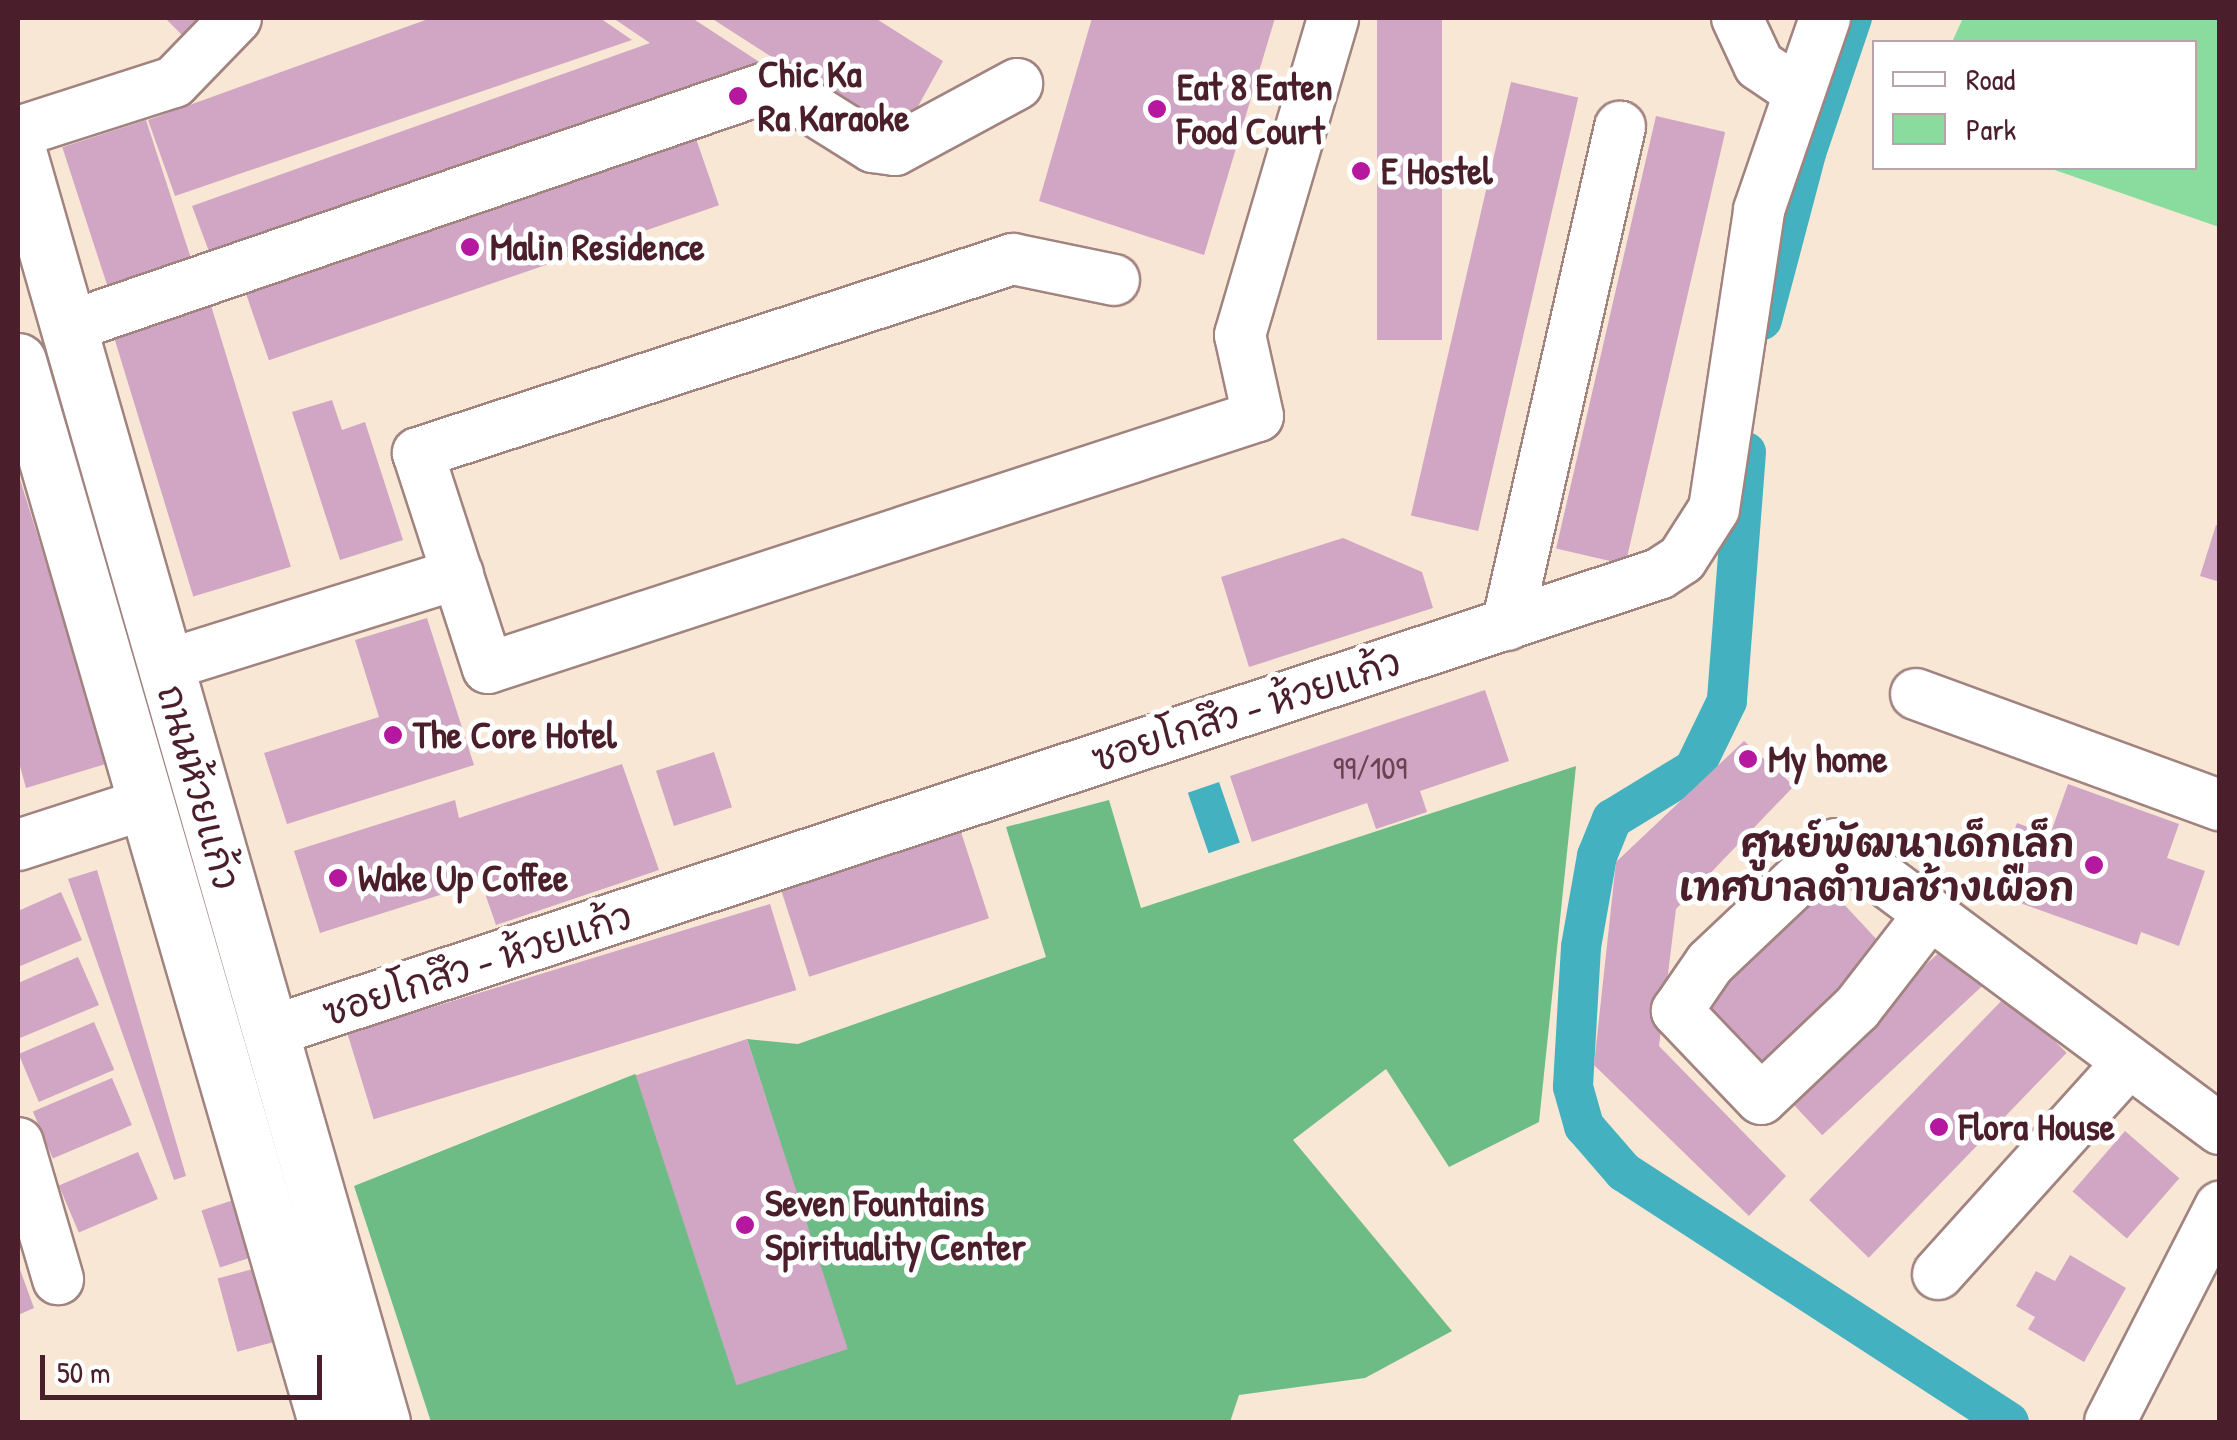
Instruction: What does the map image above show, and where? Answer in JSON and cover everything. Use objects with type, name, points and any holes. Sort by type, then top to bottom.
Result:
[{"type":"main road","name":"ถนนห้วยแก้ว","points":[[18,151],[382,1422]]},
{"type":"main road","name":"ถนนห้วยแก้ว","points":[[18,361],[142,806],[326,1422]]},
{"type":"main road","points":[[216,1046],[269,1032]]},
{"type":"street","points":[[18,132],[174,82],[236,18]]},
{"type":"street","points":[[1114,280],[1013,259],[418,454],[488,668],[1258,416],[1240,335],[1332,18]]},
{"type":"street","points":[[1737,18],[1760,65],[1796,90]]},
{"type":"street","name":"ซอยโกสึว - ห้วยแก้ว","points":[[269,1032],[1659,574],[1701,535],[1722,481],[1759,210],[1796,90],[1824,18]]},
{"type":"street","points":[[68,327],[774,85],[873,148],[894,150],[1017,84]]},
{"type":"street","points":[[1507,624],[1620,126]]},
{"type":"street","points":[[164,666],[458,574]]},
{"type":"street","points":[[1916,694],[2220,805]]},
{"type":"street","points":[[18,844],[142,806]]},
{"type":"street","points":[[1930,914],[1857,1008],[1761,1098],[1677,1011],[1710,963],[1836,844],[2220,1129]]},
{"type":"street","points":[[1938,1274],[2129,1062]]},
{"type":"street","points":[[18,1143],[58,1280]]},
{"type":"street","points":[[2110,1422],[2220,1207]]},
{"type":"green space","points":[[1963,18],[2219,18],[2219,227],[2055,170],[2197,170],[2197,40],[1953,40]]},
{"type":"green space","points":[[1576,766],[1539,1122],[1449,1167],[1386,1069],[1293,1140],[1452,1331],[1365,1378],[1239,1395],[1230,1422],[431,1422],[354,1186],[635,1074],[846,1350],[747,1039],[798,1044],[1046,957],[1006,827],[1109,800],[1141,908]]},
{"type":"water","points":[[1219,782],[1240,843],[1209,853],[1188,793]]},
{"type":"building","points":[[165,18],[219,18],[192,45]]},
{"type":"building","points":[[431,18],[600,18],[632,40],[175,196],[148,120]]},
{"type":"building","points":[[613,18],[692,18],[773,71],[214,265],[192,206],[650,43]]},
{"type":"building","points":[[711,18],[875,18],[943,61],[900,139]]},
{"type":"building","name":"Eat 8 Eaten Food Court","points":[[1092,18],[1275,18],[1204,255],[1039,201]]},
{"type":"building","points":[[1377,18],[1442,18],[1442,340],[1377,340]]},
{"type":"building","points":[[1511,82],[1578,98],[1478,531],[1411,516]]},
{"type":"building","points":[[1656,116],[1725,132],[1625,565],[1556,549]]},
{"type":"building","points":[[146,120],[193,264],[109,291],[62,147]]},
{"type":"building","name":"Malin Residence","points":[[691,124],[719,205],[269,360],[241,279]]},
{"type":"building","points":[[209,299],[291,567],[193,597],[111,329]]},
{"type":"building","points":[[332,400],[342,430],[365,422],[403,540],[340,560],[292,412]]},
{"type":"building","points":[[18,473],[109,763],[26,788],[18,759]]},
{"type":"building","points":[[2216,525],[2220,526],[2220,582],[2200,576]]},
{"type":"building","points":[[1343,538],[1422,572],[1433,608],[1249,667],[1221,577]]},
{"type":"building","name":"The Core Hotel","points":[[427,618],[474,765],[287,824],[264,753],[379,717],[355,640]]},
{"type":"building","points":[[1485,690],[1509,761],[1420,791],[1427,812],[1376,829],[1367,803],[1252,842],[1230,776]]},
{"type":"building","points":[[1744,741],[1794,786],[1676,909],[1659,1046],[1786,1176],[1749,1216],[1594,1065],[1616,862]]},
{"type":"building","points":[[714,752],[732,807],[674,826],[656,771]]},
{"type":"building","points":[[622,764],[659,870],[496,925],[481,882],[320,933],[294,851],[455,800],[459,818]]},
{"type":"building","name":"ศูนย์พัฒนาเด็กเล็ก เทศบาลตำบลช้างเผือก","points":[[2068,784],[2179,824],[2167,858],[2205,871],[2179,946],[2141,932],[2137,945],[1992,893],[2017,823],[2050,835]]},
{"type":"building","points":[[959,826],[989,918],[809,977],[779,884]]},
{"type":"building","points":[[97,870],[186,1176],[174,1180],[68,879]]},
{"type":"building","points":[[1825,884],[1889,953],[1755,1078],[1691,1009]]},
{"type":"building","points":[[61,892],[82,940],[18,967],[18,911]]},
{"type":"building","points":[[770,904],[796,990],[374,1119],[347,1033]]},
{"type":"building","points":[[1947,945],[1984,984],[1822,1135],[1785,1096]]},
{"type":"building","points":[[78,957],[99,1005],[20,1038],[18,983]]},
{"type":"building","name":"Flora House","points":[[2007,995],[2067,1053],[1869,1258],[1809,1200]]},
{"type":"building","points":[[94,1022],[114,1070],[39,1102],[19,1054]]},
{"type":"building","name":"Seven Fountains Spirituality Center","points":[[747,1039],[848,1349],[736,1385],[636,1075]]},
{"type":"building","points":[[112,1078],[132,1125],[53,1159],[33,1112]]},
{"type":"building","points":[[2125,1131],[2179,1178],[2127,1239],[2073,1191]]},
{"type":"building","points":[[138,1152],[158,1199],[79,1233],[59,1186]]},
{"type":"building","points":[[249,1195],[268,1252],[220,1268],[201,1210]]},
{"type":"building","points":[[2070,1255],[2126,1288],[2084,1362],[2028,1329],[2035,1317],[2016,1306],[2036,1271],[2055,1281]]},
{"type":"building","points":[[18,1264],[34,1308],[18,1315]]},
{"type":"building","points":[[264,1266],[284,1339],[237,1352],[218,1278]]},
{"type":"waterway","points":[[1762,320],[1806,153],[1852,18]]},
{"type":"waterway","points":[[1746,452],[1727,701],[1694,769],[1612,819],[1597,856],[1581,947],[1573,1087],[1584,1126],[1624,1172],[2009,1422]]},
{"type":"place","name":"Chic Ka Ra Karaoke","points":[[738,96]]},
{"type":"place","name":"Eat 8 Eaten Food Court","points":[[1157,109]]},
{"type":"place","name":"E Hostel","points":[[1361,171]]},
{"type":"place","name":"Malin Residence","points":[[470,247]]},
{"type":"place","name":"The Core Hotel","points":[[393,735]]},
{"type":"place","name":"My home","points":[[1748,759]]},
{"type":"place","name":"ศูนย์พัฒนาเด็กเล็ก เทศบาลตำบลช้างเผือก","points":[[2094,865]]},
{"type":"place","name":"Wake Up Coffee","points":[[338,878]]},
{"type":"place","name":"Flora House","points":[[1939,1127]]},
{"type":"place","name":"Seven Fountains Spirituality Center","points":[[745,1225]]}]
